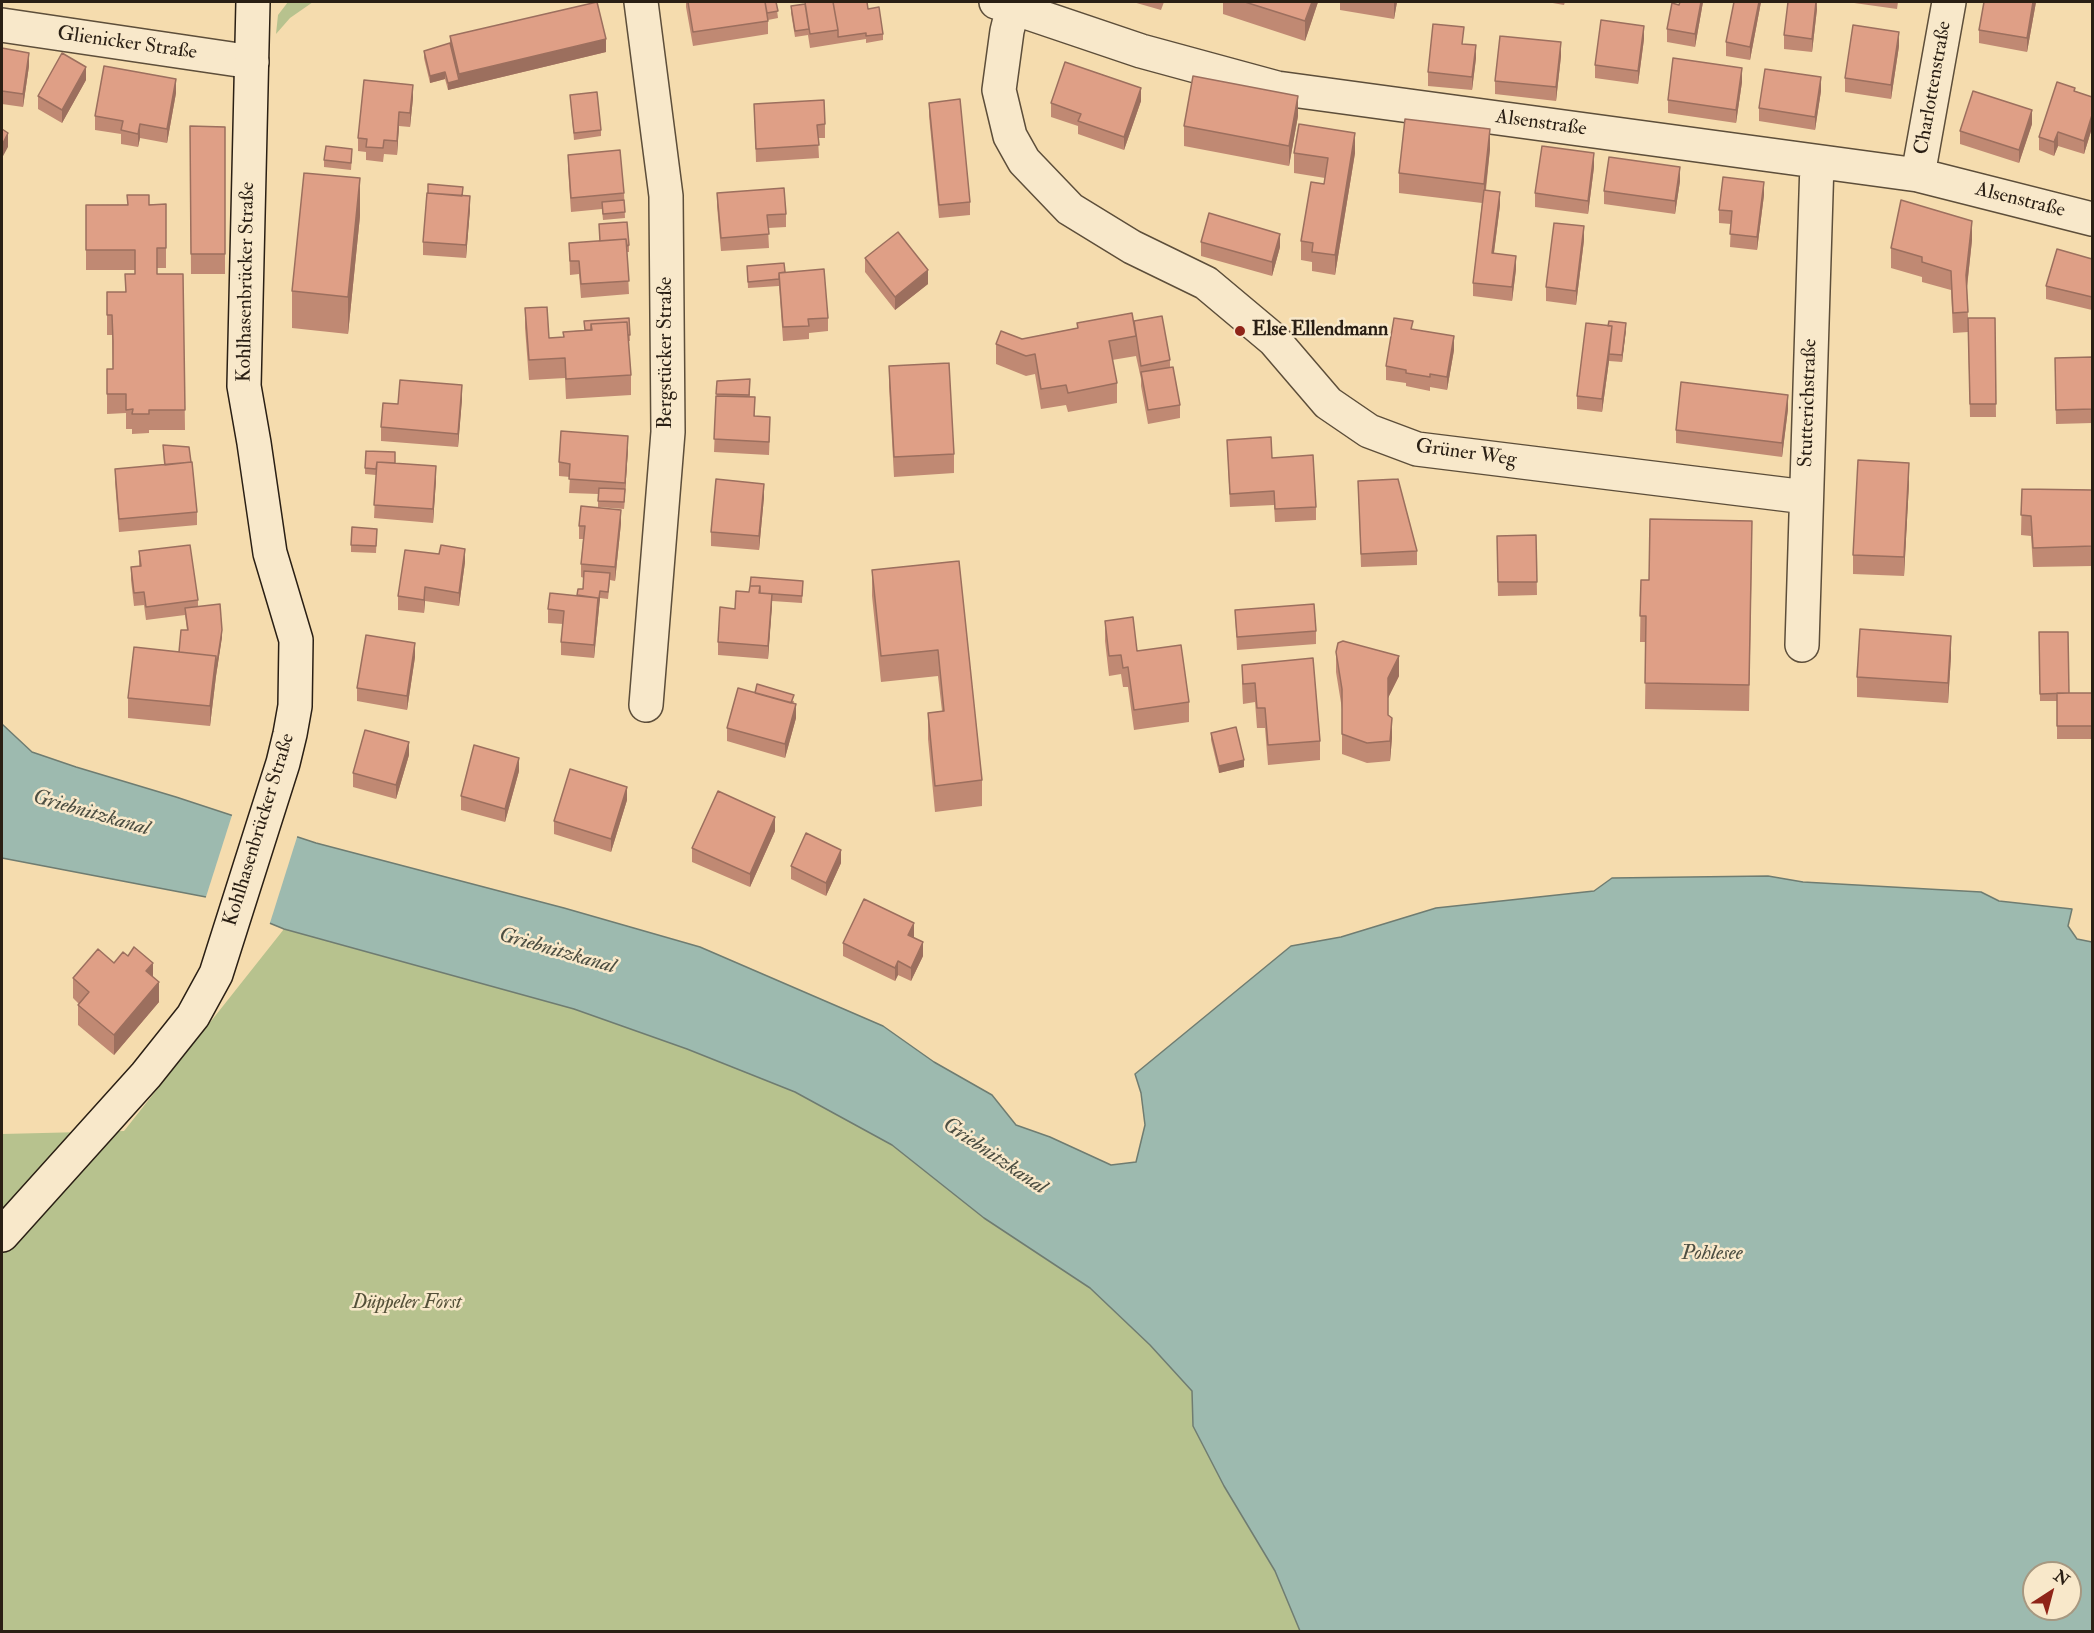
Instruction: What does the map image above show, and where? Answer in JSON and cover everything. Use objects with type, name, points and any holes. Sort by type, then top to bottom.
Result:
[{"type":"street","name":"Kohlhasenbrücker Straße","points":[[2,1235],[146,1074],[193,1016],[216,974],[283,763],[295,706],[296,640],[270,553],[244,386],[253,2]]},
{"type":"street","name":"Bergstücker Straße","points":[[641,2],[666,196],[668,432],[646,705]]},
{"type":"street","name":"Charlottenstraße","points":[[1918,176],[1949,2]]},
{"type":"street","name":"Alsenstraße","points":[[1005,4],[1141,51],[1277,88],[1918,176],[2092,219]]},
{"type":"street","name":"Grüner Weg","points":[[1005,4],[1007,30],[999,90],[1010,136],[1024,161],[1070,208],[1132,247],[1206,283],[1274,340],[1328,403],[1369,431],[1417,449],[1806,497]]},
{"type":"street","name":"Glienicker Straße","points":[[2,25],[252,62]]},
{"type":"street","name":"Stutterichstraße","points":[[1802,645],[1817,162]]},
{"type":"green space","points":[[288,2],[313,2],[290,18],[276,34],[278,15]]},
{"type":"green space","name":"Düppeler Forst","points":[[284,929],[574,1009],[687,1049],[795,1092],[892,1145],[984,1218],[1090,1288],[1150,1345],[1192,1391],[1193,1426],[1224,1486],[1275,1571],[1300,1631],[2,1631],[2,1134],[124,1131]]},
{"type":"water","name":"Pohlesee","points":[[2,724],[32,752],[76,767],[316,843],[564,908],[700,947],[883,1026],[934,1062],[992,1095],[1016,1125],[1050,1137],[1111,1165],[1136,1162],[1145,1125],[1141,1093],[1135,1074],[1291,946],[1341,937],[1436,908],[1594,891],[1612,878],[1768,876],[1803,882],[1981,892],[1999,901],[2072,909],[2068,926],[2077,939],[2092,942],[2092,1631],[1300,1631],[1275,1571],[1224,1486],[1193,1426],[1192,1391],[1150,1345],[1090,1288],[984,1218],[892,1145],[795,1092],[687,1049],[574,1009],[284,929],[206,897],[2,858]]},
{"type":"pier","points":[[233,812],[298,834],[269,926],[205,900]]},
{"type":"building","points":[[597,2],[606,39],[459,74],[450,36]]},
{"type":"building","points":[[688,2],[765,2],[768,21],[693,32]]},
{"type":"building","points":[[765,2],[776,2],[778,11],[767,13]]},
{"type":"building","points":[[805,2],[833,2],[838,30],[810,34]]},
{"type":"building","points":[[833,2],[867,2],[868,9],[879,7],[883,34],[866,36],[866,33],[838,37]]},
{"type":"building","points":[[1245,2],[1312,2],[1305,21]]},
{"type":"building","points":[[1680,2],[1701,2],[1695,34],[1667,29],[1672,3],[1679,5]]},
{"type":"building","points":[[1734,2],[1759,2],[1750,47],[1726,42]]},
{"type":"building","points":[[1788,2],[1816,2],[1812,39],[1784,35]]},
{"type":"building","points":[[1984,2],[2033,2],[2027,38],[1979,30]]},
{"type":"building","points":[[805,4],[809,29],[795,31],[791,6]]},
{"type":"building","points":[[1601,20],[1644,26],[1638,71],[1595,65]]},
{"type":"building","points":[[1433,24],[1464,27],[1462,44],[1476,45],[1472,77],[1428,72]]},
{"type":"building","points":[[1853,25],[1899,32],[1891,85],[1845,78]]},
{"type":"building","points":[[1500,36],[1561,42],[1556,87],[1495,81]]},
{"type":"building","points":[[450,43],[459,80],[448,83],[445,72],[430,76],[424,51]]},
{"type":"building","points":[[2,48],[29,53],[23,94],[2,91]]},
{"type":"building","points":[[62,53],[86,67],[62,110],[38,96]]},
{"type":"building","points":[[1673,58],[1742,68],[1736,110],[1668,100]]},
{"type":"building","points":[[1065,62],[1141,88],[1124,137],[1078,121],[1081,114],[1051,103]]},
{"type":"building","points":[[104,66],[176,79],[167,129],[140,124],[138,134],[121,130],[123,121],[95,116]]},
{"type":"building","points":[[1765,69],[1821,77],[1815,117],[1759,108]]},
{"type":"building","points":[[1193,76],[1298,96],[1289,146],[1184,126]]},
{"type":"building","points":[[364,80],[413,85],[410,113],[399,112],[397,141],[384,140],[383,148],[366,147],[367,139],[358,138]]},
{"type":"building","points":[[2057,82],[2092,97],[2092,115],[2084,141],[2058,132],[2054,142],[2039,137]]},
{"type":"building","points":[[1973,91],[2032,110],[2019,150],[1960,131]]},
{"type":"building","points":[[597,92],[601,130],[574,133],[570,95]]},
{"type":"building","points":[[960,99],[970,202],[939,205],[929,103]]},
{"type":"building","points":[[824,100],[825,124],[817,125],[819,145],[756,149],[754,104]]},
{"type":"building","points":[[1405,119],[1490,129],[1484,184],[1399,173]]},
{"type":"building","points":[[1299,124],[1355,133],[1335,255],[1312,252],[1313,243],[1301,241],[1311,182],[1324,184],[1328,158],[1294,153]]},
{"type":"building","points":[[190,126],[225,127],[225,254],[191,254]]},
{"type":"building","points":[[2,129],[8,133],[2,145]]},
{"type":"building","points":[[326,146],[352,149],[351,163],[324,160]]},
{"type":"building","points":[[1542,146],[1594,153],[1588,201],[1535,193]]},
{"type":"building","points":[[620,150],[624,193],[571,198],[568,155]]},
{"type":"building","points":[[1609,157],[1680,167],[1675,201],[1604,191]]},
{"type":"building","points":[[304,173],[360,178],[348,297],[292,291]]},
{"type":"building","points":[[1723,177],[1764,182],[1757,237],[1730,234],[1732,211],[1719,210]]},
{"type":"building","points":[[428,184],[463,187],[462,196],[428,193]]},
{"type":"building","points":[[784,188],[786,214],[767,215],[769,234],[721,238],[717,193]]},
{"type":"building","points":[[1484,190],[1500,192],[1492,253],[1516,256],[1512,287],[1473,283]]},
{"type":"building","points":[[427,193],[470,196],[466,245],[423,242]]},
{"type":"building","points":[[127,195],[149,195],[149,205],[166,204],[166,248],[157,248],[157,274],[183,274],[185,410],[149,410],[149,414],[132,414],[133,409],[126,410],[126,394],[107,394],[107,369],[113,369],[113,341],[112,315],[107,315],[107,292],[126,292],[125,274],[135,274],[135,250],[86,250],[86,205],[128,205]]},
{"type":"building","points":[[624,200],[625,212],[603,214],[602,202]]},
{"type":"building","points":[[1901,200],[1972,221],[1966,275],[1968,312],[1953,313],[1951,271],[1922,262],[1922,257],[1891,248]]},
{"type":"building","points":[[1209,213],[1280,234],[1272,262],[1201,242]]},
{"type":"building","points":[[627,222],[629,245],[627,246],[626,239],[600,241],[599,224]]},
{"type":"building","points":[[1554,223],[1584,226],[1576,291],[1546,287]]},
{"type":"building","points":[[898,232],[928,270],[895,297],[865,258]]},
{"type":"building","points":[[626,239],[629,281],[581,284],[579,261],[570,261],[569,243]]},
{"type":"building","points":[[2057,249],[2092,259],[2092,297],[2046,286]]},
{"type":"building","points":[[784,263],[785,272],[779,273],[779,279],[748,282],[747,266]]},
{"type":"building","points":[[824,269],[828,318],[808,319],[809,326],[783,327],[779,273]]},
{"type":"building","points":[[547,307],[549,338],[564,337],[563,332],[592,330],[591,324],[627,322],[631,375],[566,379],[565,358],[529,360],[525,308]]},
{"type":"building","points":[[1132,313],[1136,336],[1109,341],[1117,383],[1068,393],[1066,385],[1041,389],[1035,354],[1026,356],[996,344],[1001,331],[1022,339],[1078,328],[1077,323]]},
{"type":"building","points":[[1162,316],[1170,360],[1141,366],[1134,321]]},
{"type":"building","points":[[629,318],[630,335],[628,335],[627,322],[591,324],[591,330],[585,330],[584,321]]},
{"type":"building","points":[[1394,318],[1413,321],[1411,329],[1454,336],[1447,377],[1406,373],[1406,370],[1386,366]]},
{"type":"building","points":[[1968,318],[1995,318],[1996,404],[1970,404]]},
{"type":"building","points":[[1609,321],[1626,323],[1622,355],[1609,354],[1612,326],[1608,326]]},
{"type":"building","points":[[1586,323],[1612,326],[1602,399],[1577,396]]},
{"type":"building","points":[[2092,357],[2092,409],[2056,410],[2055,358]]},
{"type":"building","points":[[949,363],[954,454],[894,457],[889,366]]},
{"type":"building","points":[[1173,367],[1180,405],[1148,410],[1141,372]]},
{"type":"building","points":[[750,379],[749,395],[716,394],[717,381]]},
{"type":"building","points":[[400,380],[462,385],[458,434],[381,427],[383,403],[398,404]]},
{"type":"building","points":[[1681,382],[1788,395],[1782,443],[1676,430]]},
{"type":"building","points":[[716,396],[755,397],[754,416],[770,417],[769,442],[714,439]]},
{"type":"building","points":[[561,431],[628,436],[625,483],[569,479],[570,464],[559,462]]},
{"type":"building","points":[[1271,437],[1272,458],[1313,455],[1316,507],[1275,509],[1274,491],[1230,494],[1227,440]]},
{"type":"building","points":[[163,445],[189,447],[191,462],[165,465]]},
{"type":"building","points":[[366,451],[395,452],[395,463],[377,462],[376,469],[365,468]]},
{"type":"building","points":[[1858,460],[1909,463],[1904,557],[1853,555]]},
{"type":"building","points":[[192,462],[197,512],[119,519],[115,469]]},
{"type":"building","points":[[377,462],[436,466],[433,509],[374,505]]},
{"type":"building","points":[[716,479],[764,484],[759,536],[711,532]]},
{"type":"building","points":[[1398,479],[1417,551],[1361,554],[1358,481]]},
{"type":"building","points":[[599,488],[625,489],[624,502],[598,501]]},
{"type":"building","points":[[2022,489],[2092,490],[2092,546],[2033,548],[2031,516],[2021,515]]},
{"type":"building","points":[[581,506],[621,510],[615,567],[581,564],[585,526],[579,526]]},
{"type":"building","points":[[1650,519],[1752,521],[1749,685],[1645,683],[1646,616],[1640,616],[1641,580],[1649,580]]},
{"type":"building","points":[[352,527],[377,529],[376,546],[351,545]]},
{"type":"building","points":[[1536,535],[1537,582],[1498,582],[1497,536]]},
{"type":"building","points":[[190,545],[198,600],[146,607],[144,592],[134,593],[131,567],[141,566],[139,551]]},
{"type":"building","points":[[441,545],[465,549],[459,593],[425,587],[424,600],[398,596],[405,550],[439,554]]},
{"type":"building","points":[[959,561],[982,780],[935,786],[928,713],[944,711],[938,650],[881,656],[872,570]]},
{"type":"building","points":[[584,571],[610,573],[608,592],[600,591],[598,604],[598,598],[577,595],[578,589],[583,589]]},
{"type":"building","points":[[751,577],[803,581],[802,596],[760,593],[760,586],[750,586]]},
{"type":"building","points":[[750,586],[760,586],[759,593],[772,594],[768,646],[718,642],[720,607],[735,609],[736,591],[749,592]]},
{"type":"building","points":[[550,593],[598,598],[594,645],[561,642],[564,611],[548,609]]},
{"type":"building","points":[[220,604],[222,630],[216,669],[216,656],[179,652],[181,630],[188,630],[185,608]]},
{"type":"building","points":[[1314,604],[1316,631],[1237,637],[1235,610]]},
{"type":"building","points":[[1133,617],[1137,651],[1181,645],[1189,702],[1134,710],[1128,667],[1123,668],[1121,655],[1109,656],[1105,621]]},
{"type":"building","points":[[1860,629],[1951,636],[1948,683],[1857,677]]},
{"type":"building","points":[[2039,632],[2068,632],[2069,693],[2040,694]]},
{"type":"building","points":[[366,635],[415,643],[407,696],[357,688]]},
{"type":"building","points":[[1343,641],[1399,656],[1388,678],[1388,715],[1392,718],[1390,741],[1367,743],[1342,734],[1342,689],[1336,652],[1338,643]]},
{"type":"building","points":[[134,647],[216,656],[210,706],[128,698]]},
{"type":"building","points":[[1313,658],[1320,741],[1268,745],[1265,708],[1257,708],[1255,683],[1243,684],[1242,665]]},
{"type":"building","points":[[757,684],[794,695],[791,703],[755,693]]},
{"type":"building","points":[[738,688],[796,704],[785,744],[727,728]]},
{"type":"building","points":[[2057,693],[2092,693],[2092,726],[2057,726]]},
{"type":"building","points":[[1236,727],[1244,760],[1219,766],[1211,733]]},
{"type":"building","points":[[365,730],[409,742],[396,785],[353,773]]},
{"type":"building","points":[[474,745],[519,758],[505,809],[461,796]]},
{"type":"building","points":[[570,769],[627,787],[611,839],[554,821]]},
{"type":"building","points":[[718,791],[775,817],[750,874],[692,848]]},
{"type":"building","points":[[806,833],[841,850],[826,883],[791,866]]},
{"type":"building","points":[[864,899],[914,923],[908,935],[923,942],[911,968],[898,961],[895,968],[843,943]]},
{"type":"building","points":[[134,947],[153,963],[146,971],[159,982],[114,1035],[78,1005],[89,992],[73,978],[98,949],[114,963],[123,952],[128,956]]},
{"type":"place","name":"Else Ellendmann","points":[[1240,331]]},
{"type":"water label","name":"Griebnitzkanal","points":[[91,814]]},
{"type":"water label","name":"Griebnitzkanal","points":[[557,952]]},
{"type":"water label","name":"Griebnitzkanal","points":[[994,1157]]}]
